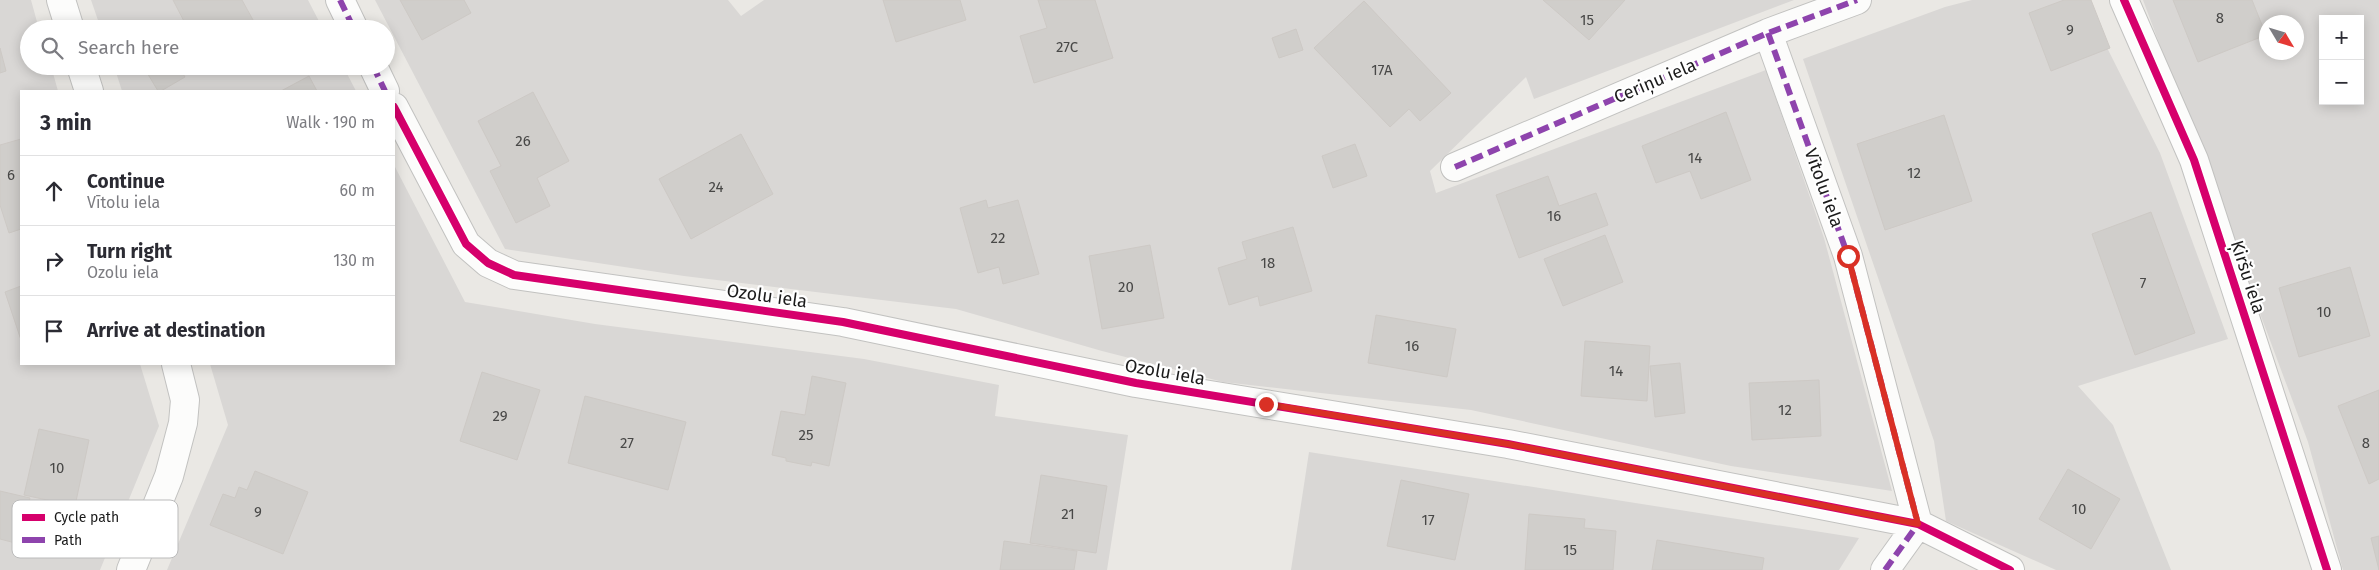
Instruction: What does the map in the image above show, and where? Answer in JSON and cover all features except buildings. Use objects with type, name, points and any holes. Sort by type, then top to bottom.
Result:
[{"type":"street","points":[[61,0],[67,20]]},
{"type":"street","points":[[340,0],[350,20]]},
{"type":"street","name":"Ceriņu iela","points":[[1456,167],[1768,33],[1857,0]]},
{"type":"street","name":"Ķiršu iela","points":[[2124,0],[2194,160],[2326,570]]},
{"type":"street","name":"Vītolu iela","points":[[1768,33],[1848,256],[1918,524]]},
{"type":"street","points":[[85,75],[89,90]]},
{"type":"street","points":[[377,75],[384,90]]},
{"type":"street","name":"Ozolu iela","points":[[395,109],[466,244],[488,263],[514,274],[843,322],[1136,383],[1508,444],[1918,524],[2010,570]]},
{"type":"street","points":[[160,500],[169,476],[183,423],[185,400],[176,365]]},
{"type":"street","points":[[1885,570],[1918,524]]},
{"type":"street","points":[[132,570],[137,558]]},
{"type":"shaded area","points":[[0,0],[31,0],[37,20],[20,20],[20,75],[54,75],[58,90],[20,90],[20,365],[140,365],[159,426],[129,500],[12,500],[12,558],[105,558],[100,570],[0,570]]},
{"type":"shaded area","points":[[91,0],[308,0],[318,20],[98,20]]},
{"type":"shaded area","points":[[375,0],[728,0],[741,16],[764,0],[1794,0],[1534,99],[1526,77],[1430,171],[1436,193],[1766,70],[1824,238],[1892,491],[1731,466],[1471,410],[1223,382],[1102,351],[956,309],[684,276],[505,249],[395,38],[395,20],[385,20]]},
{"type":"shaded area","points":[[1972,0],[2083,0],[2160,153],[2228,339],[2078,386],[2113,425],[2171,570],[2056,570],[1946,521],[1934,441],[1803,59],[1945,7]]},
{"type":"shaded area","points":[[2143,0],[2379,0],[2379,570],[2343,570],[2308,442]]},
{"type":"shaded area","points":[[117,75],[348,75],[355,90],[122,90]]},
{"type":"shaded area","points":[[395,167],[465,302],[595,324],[864,359],[999,385],[995,416],[1128,435],[1107,570],[167,570],[172,558],[178,558],[178,544],[228,425],[210,365],[395,365]]},
{"type":"shaded area","points":[[1309,452],[1859,538],[1839,570],[1291,570]]},
{"type":"marked path","points":[[340,0],[350,20]]},
{"type":"marked path","points":[[1455,167],[1768,33],[1857,0]]},
{"type":"marked path","points":[[1768,33],[1848,256],[1918,524]]},
{"type":"marked path","points":[[377,75],[385,90]]},
{"type":"marked path","points":[[1885,570],[1918,524]]},
{"type":"cycle path","points":[[2124,0],[2194,160],[2327,570]]},
{"type":"cycle path","points":[[395,109],[466,244],[488,263],[514,275],[843,322],[1136,383],[1508,444],[1918,524],[2010,570]]},
{"type":"route","points":[[1266,404],[1508,444],[1918,524],[1848,256]]}]
